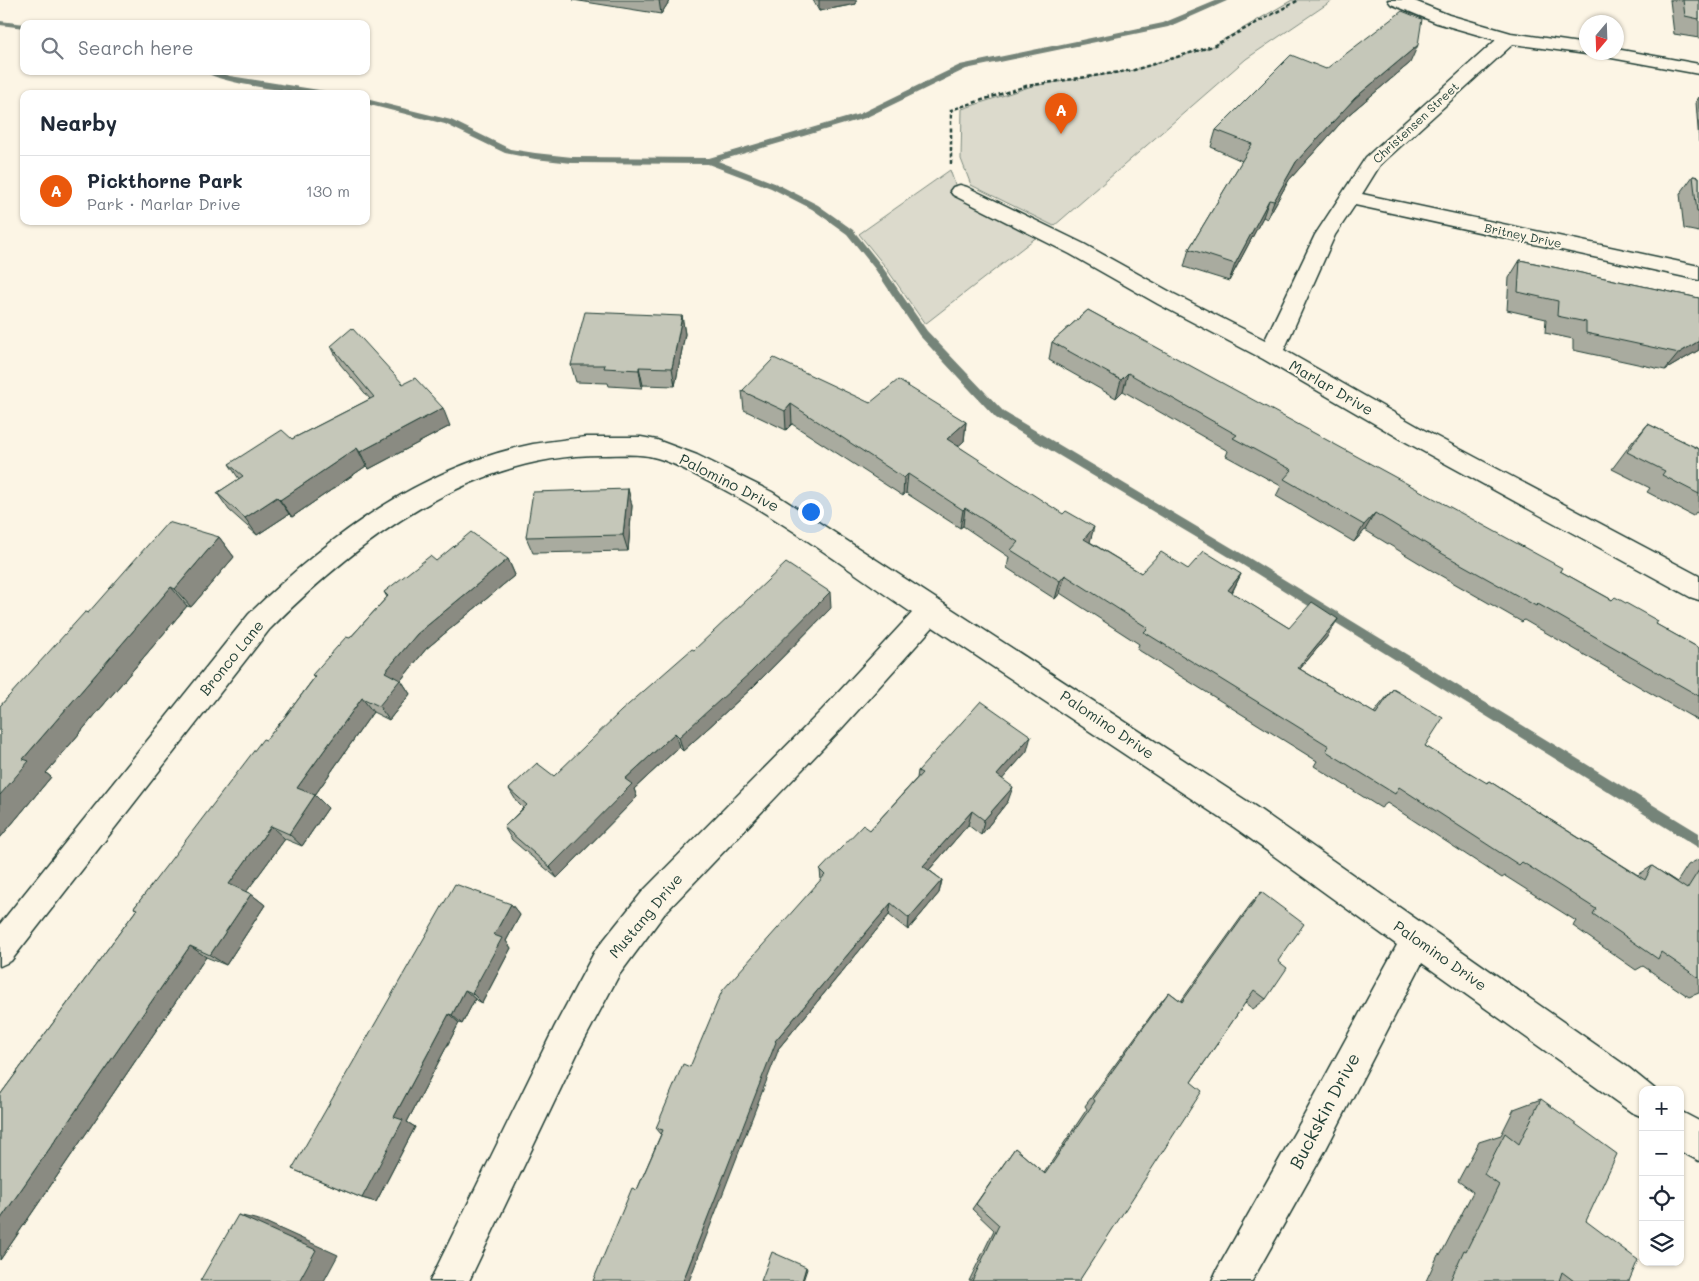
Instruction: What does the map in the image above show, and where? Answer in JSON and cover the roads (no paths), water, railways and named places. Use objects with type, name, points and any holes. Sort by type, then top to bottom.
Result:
[{"type":"street","points":[[1397,0],[1443,20],[1509,38],[1579,48]]},
{"type":"street","name":"Christensen Street","points":[[1271,353],[1325,235],[1373,161],[1509,38]]},
{"type":"street","points":[[1624,55],[1699,69]]},
{"type":"street","name":"Marlar Drive","points":[[960,191],[1077,249],[1166,299],[1271,353],[1415,436],[1699,589]]},
{"type":"street","name":"Britney Drive","points":[[1348,197],[1699,273]]},
{"type":"street","name":"Palomino Drive","points":[[534,452],[593,444],[646,446],[671,454],[712,472],[776,505],[930,611],[1063,696],[1282,842],[1639,1097]]},
{"type":"street","name":"Bronco Lane","points":[[0,950],[259,622],[285,594],[342,545],[394,511],[446,484],[504,460],[534,452]]},
{"type":"street","name":"Mustang Drive","points":[[449,1281],[568,1038],[607,963],[654,902],[832,719],[930,611]]},
{"type":"street","name":"Buckskin Drive","points":[[1231,1281],[1313,1136],[1417,940]]},
{"type":"street","points":[[1683,1131],[1699,1143]]},
{"type":"waterway","points":[[709,161],[862,116],[963,67],[1165,25],[1225,0]]},
{"type":"waterway","points":[[0,23],[20,26]]},
{"type":"waterway","points":[[219,75],[301,90]]},
{"type":"waterway","points":[[370,102],[448,122],[508,151],[535,156],[572,160],[709,161]]},
{"type":"waterway","points":[[709,161],[774,186],[815,207],[850,232],[878,267],[923,333],[1000,415],[1245,561],[1699,841]]},
{"type":"place","name":"Pickthorne Park","points":[[1061,134]]}]
